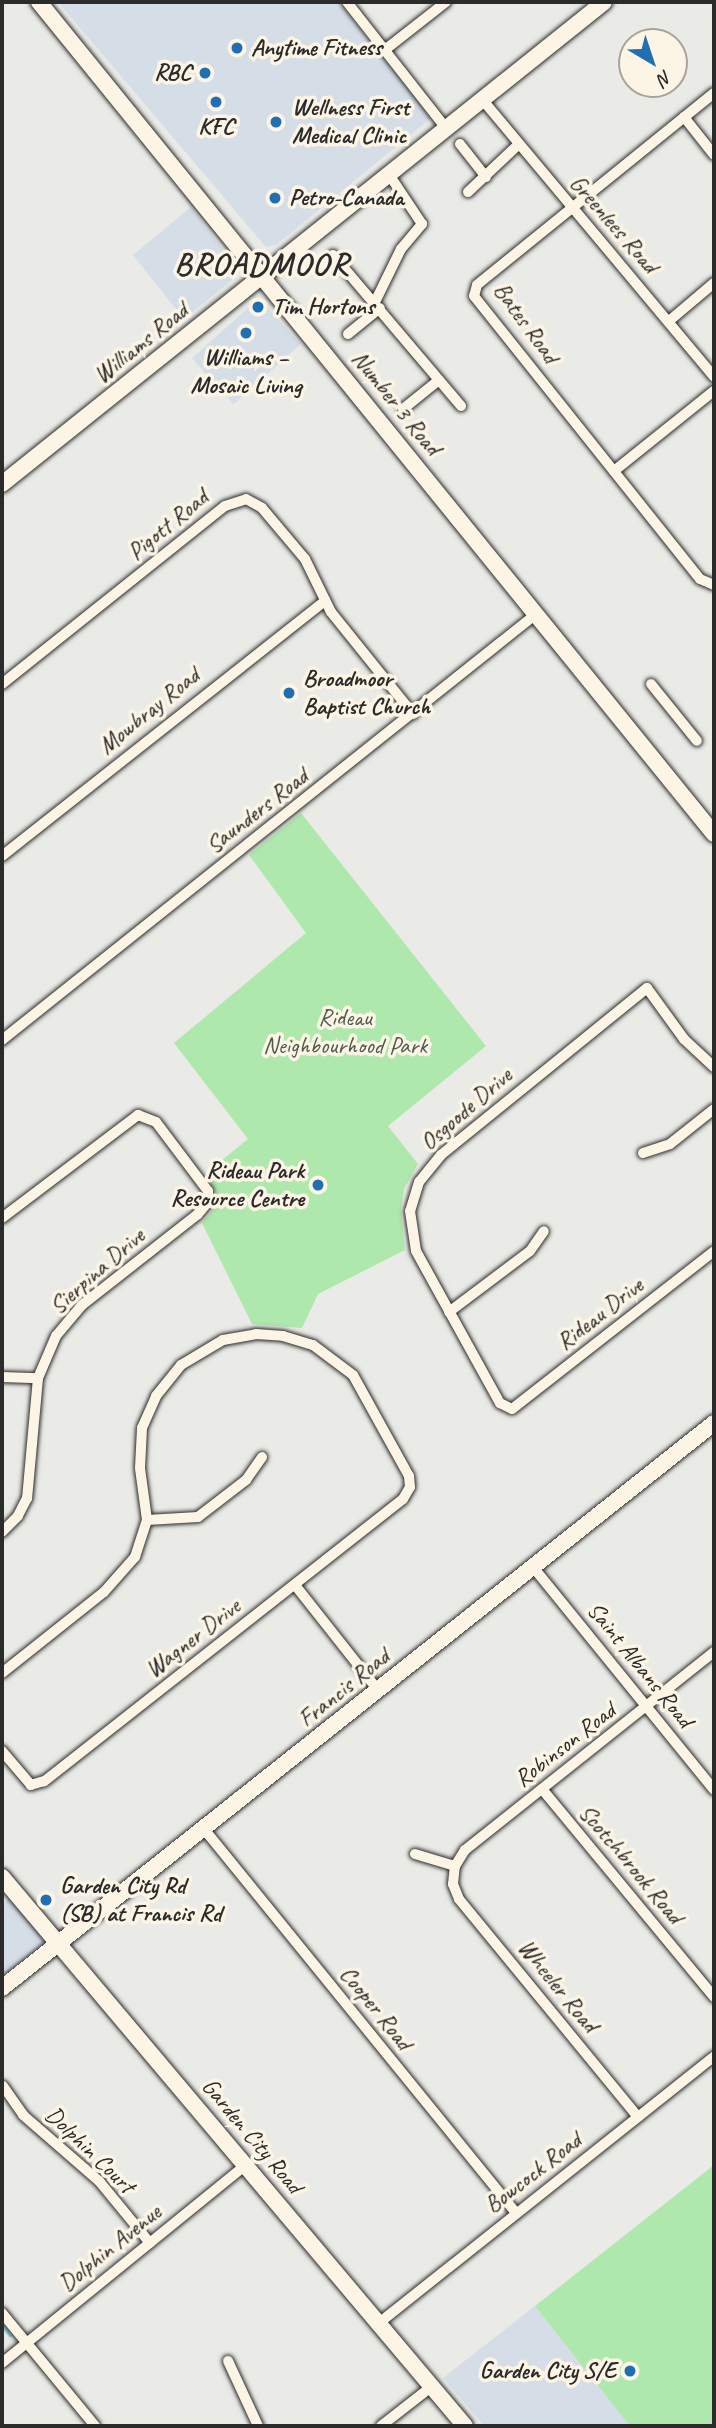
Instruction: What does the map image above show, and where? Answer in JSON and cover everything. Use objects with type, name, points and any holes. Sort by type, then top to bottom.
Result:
[{"type":"street","name":"Number 3 Road","points":[[40,2],[714,834]]},
{"type":"street","points":[[347,2],[445,127]]},
{"type":"street","points":[[386,49],[446,2]]},
{"type":"street","name":"Williams Road","points":[[2,484],[604,2]]},
{"type":"street","name":"Bates Road","points":[[714,93],[571,206],[477,285],[474,296],[700,579],[714,585]]},
{"type":"street","name":"Greenlees Road","points":[[481,98],[714,377]]},
{"type":"street","points":[[684,117],[714,155]]},
{"type":"street","points":[[460,144],[486,177]]},
{"type":"street","points":[[468,192],[519,144]]},
{"type":"street","points":[[348,334],[377,305],[401,249],[422,225],[388,173]]},
{"type":"street","points":[[333,255],[461,406]]},
{"type":"street","points":[[669,321],[714,283]]},
{"type":"street","points":[[403,409],[439,380]]},
{"type":"street","points":[[614,471],[714,391]]},
{"type":"street","name":"Pigott Road","points":[[2,684],[239,498],[252,501],[267,513],[310,567],[325,601],[413,714]]},
{"type":"street","name":"Mowbray Road","points":[[2,856],[325,601]]},
{"type":"street","name":"Saunders Road","points":[[2,1040],[536,614]]},
{"type":"street","points":[[651,684],[697,741]]},
{"type":"street","name":"Osgoode Drive","points":[[512,1409],[500,1403],[449,1312],[411,1235],[412,1198],[419,1182],[441,1155],[647,988],[684,1038],[714,1067]]},
{"type":"street","points":[[643,1153],[670,1144],[714,1109]]},
{"type":"street","name":"Sierpina Drive","points":[[2,1219],[126,1121],[144,1115],[156,1122],[202,1180],[208,1202],[198,1214],[71,1316],[50,1346],[38,1378],[27,1497],[18,1516],[2,1532]]},
{"type":"street","points":[[449,1312],[530,1251],[544,1231]]},
{"type":"street","name":"Rideau Drive","points":[[512,1409],[714,1251]]},
{"type":"street","name":"Wagner Drive","points":[[2,1751],[34,1787],[403,1499],[410,1487],[409,1476],[380,1419],[346,1368],[313,1345],[284,1336],[237,1336],[189,1358],[156,1396],[140,1446],[146,1520]]},
{"type":"street","points":[[2,1377],[38,1378]]},
{"type":"street","name":"Francis Road","points":[[2,1987],[714,1423]]},
{"type":"street","points":[[2,1673],[116,1582],[135,1557],[146,1520],[198,1517],[246,1480],[262,1457]]},
{"type":"street","name":"Saint Albans Road","points":[[533,1566],[714,1790]]},
{"type":"street","points":[[295,1585],[378,1690]]},
{"type":"street","name":"Robinson Road","points":[[455,1866],[465,1850],[714,1652]]},
{"type":"street","name":"Scotchbrook Road","points":[[542,1789],[714,1997]]},
{"type":"street","name":"Cooper Road","points":[[204,1829],[516,2213]]},
{"type":"street","points":[[415,1854],[455,1866]]},
{"type":"street","name":"Wheeler Road","points":[[455,1866],[454,1878],[459,1899],[638,2117]]},
{"type":"street","name":"Garden City Road","points":[[2,1877],[465,2426]]},
{"type":"street","name":"Bowcock Road","points":[[379,2323],[714,2057]]},
{"type":"street","name":"Dolphin Court","points":[[3,2086],[23,2115],[99,2181],[150,2242]]},
{"type":"street","name":"Dolphin Avenue","points":[[2,2363],[246,2165]]},
{"type":"street","points":[[2,2313],[95,2426]]},
{"type":"street","points":[[228,2361],[258,2426]]},
{"type":"street","points":[[381,2426],[431,2387]]},
{"type":"shaded area","points":[[58,2],[338,2],[431,118],[276,245],[266,247]]},
{"type":"shaded area","points":[[191,207],[238,270],[232,280],[184,319],[133,255]]},
{"type":"shaded area","points":[[259,298],[300,344],[234,404],[192,358]]},
{"type":"shaded area","points":[[12,1896],[45,1942],[2,1976],[2,1904]]},
{"type":"shaded area","points":[[535,2306],[633,2426],[484,2426],[443,2378]]},
{"type":"green space","name":"Rideau Neighbourhood Park","points":[[301,813],[486,1046],[388,1126],[418,1164],[404,1189],[401,1210],[405,1250],[318,1294],[302,1328],[252,1324],[202,1223],[213,1210],[217,1194],[206,1173],[248,1139],[174,1043],[306,933],[249,855]]},
{"type":"green space","points":[[714,2165],[714,2426],[630,2426],[535,2306]]},
{"type":"waterway","points":[[2,2325],[10,2335]]},
{"type":"place","name":"Anytime Fitness","points":[[237,48]]},
{"type":"place","name":"RBC","points":[[205,73]]},
{"type":"place","name":"KFC","points":[[216,102]]},
{"type":"place","name":"Wellness First Medical Clinic","points":[[276,122]]},
{"type":"place","name":"Petro-Canada","points":[[275,198]]},
{"type":"place","name":"Tim Hortons","points":[[258,307]]},
{"type":"place","name":"Williams – Mosaic Living","points":[[246,333]]},
{"type":"place","name":"Broadmoor Baptist Church","points":[[289,693]]},
{"type":"place","name":"Rideau Park Resource Centre","points":[[318,1185]]},
{"type":"place","name":"Garden City Rd (SB) at Francis Rd","points":[[46,1900]]},
{"type":"place","name":"Garden City S/E","points":[[630,2371]]},
{"type":"district","name":"BROADMOOR","points":[[262,264]]}]
